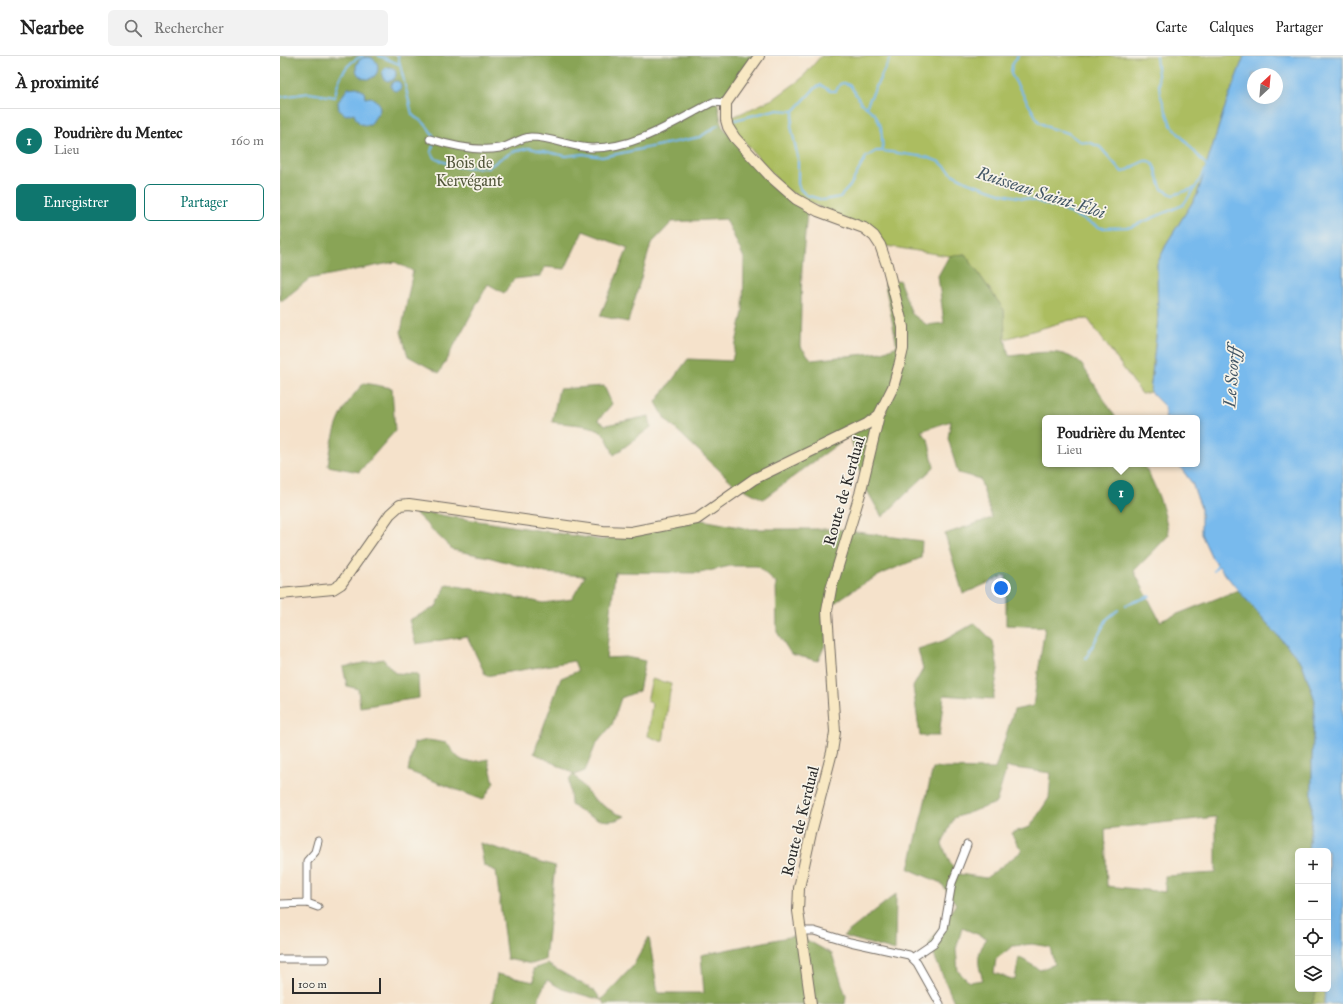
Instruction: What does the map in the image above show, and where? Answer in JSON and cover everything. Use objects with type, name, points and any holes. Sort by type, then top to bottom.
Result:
[{"type":"street","points":[[430,139],[449,145],[489,149],[500,148],[519,140],[533,137],[591,148],[611,147],[639,139],[713,102],[726,103],[759,56]]},
{"type":"street","name":"Route de Kerdual","points":[[726,103],[726,120],[728,127],[735,138],[770,176],[796,199],[818,211],[864,228],[874,236],[880,245],[903,327],[903,349],[899,366],[892,387],[879,415],[860,494],[831,589],[827,611],[835,732],[832,752],[811,833],[799,888],[798,911],[811,1004]]},
{"type":"street","points":[[280,594],[333,589],[341,584],[390,514],[400,505],[409,504],[603,532],[631,532],[692,521],[705,515],[754,479],[867,424],[879,415]]},
{"type":"street","points":[[307,903],[307,861],[316,852],[318,841]]},
{"type":"street","points":[[912,958],[934,943],[944,929],[952,883],[967,845]]},
{"type":"street","points":[[280,904],[307,903],[318,907]]},
{"type":"street","points":[[801,931],[814,931],[850,942],[903,953],[917,963],[940,1004]]},
{"type":"street","points":[[280,959],[326,959]]},
{"type":"green space","name":"Bois de Kervégant","points":[[280,56],[759,56],[741,81],[717,100],[722,126],[785,196],[807,212],[802,267],[800,346],[812,360],[883,352],[897,346],[885,284],[899,280],[912,314],[927,325],[944,323],[938,276],[949,256],[965,254],[1004,310],[1005,339],[1009,356],[1048,352],[1066,355],[1074,359],[1082,365],[1114,415],[1042,415],[1042,467],[1145,467],[1148,473],[1159,498],[1169,535],[1134,571],[1160,621],[1238,590],[1302,663],[1315,700],[1312,760],[1312,817],[1308,848],[1295,848],[1295,992],[1316,992],[1312,1004],[955,1004],[929,944],[956,904],[941,883],[909,869],[933,768],[995,769],[1014,710],[1033,706],[1045,627],[1006,625],[1006,575],[963,594],[945,534],[992,518],[980,479],[958,473],[948,438],[951,421],[921,431],[928,439],[934,467],[882,517],[865,487],[850,435],[763,499],[734,484],[665,419],[656,402],[688,359],[732,361],[743,312],[744,258],[726,219],[672,222],[651,244],[628,322],[600,316],[628,248],[583,231],[565,269],[545,267],[541,276],[514,279],[504,293],[488,284],[439,373],[408,356],[401,332],[413,271],[395,262],[309,279],[283,300],[280,300]],"holes":[[[1007,767],[1051,773],[1049,798],[1030,827],[1011,833],[1022,851],[986,878],[959,874],[950,863],[942,844],[954,818],[996,803]],[[1216,817],[1216,873],[1165,876],[1165,892],[1107,886],[1105,829]],[[962,928],[987,938],[979,954],[979,963],[983,980],[969,982],[958,971],[956,949]],[[1032,944],[1050,947],[1054,964],[1040,970],[1019,957],[1015,980],[994,973],[996,959],[1013,946]]]},
{"type":"green space","points":[[821,56],[1244,56],[1224,110],[1197,195],[1168,241],[1157,264],[1158,320],[1150,392],[1142,394],[1088,319],[1070,320],[1005,339],[1004,310],[965,254],[949,256],[880,245],[874,236],[785,189],[726,120],[775,98],[801,79]]},
{"type":"green space","points":[[364,383],[392,388],[395,431],[359,472],[328,466],[332,442],[338,421],[355,393]]},
{"type":"green space","points":[[604,386],[612,404],[598,420],[606,425],[649,416],[651,427],[614,455],[606,438],[599,430],[583,425],[552,422],[559,389]]},
{"type":"green space","points":[[411,509],[446,516],[602,540],[631,532],[697,519],[750,529],[835,529],[922,541],[921,558],[875,578],[832,605],[825,645],[818,661],[791,654],[777,632],[776,583],[757,566],[730,566],[700,573],[615,572],[606,658],[626,657],[645,661],[639,691],[621,698],[612,725],[596,744],[585,771],[574,775],[593,799],[615,813],[625,816],[611,821],[597,819],[571,805],[569,780],[574,774],[534,753],[561,678],[578,671],[574,661],[486,676],[467,636],[416,644],[409,620],[436,607],[447,584],[544,603],[572,599],[585,576],[546,573],[488,557],[453,550]]},
{"type":"green space","points":[[975,623],[993,641],[998,669],[993,699],[944,695],[939,736],[920,736],[913,687],[923,669],[918,649],[943,641]]},
{"type":"green space","points":[[383,659],[395,673],[418,674],[419,698],[360,707],[358,689],[347,686],[343,667]]},
{"type":"green space","points":[[652,679],[671,684],[663,742],[648,736],[652,703],[647,701]]},
{"type":"green space","points":[[428,740],[447,743],[456,755],[464,761],[473,762],[488,759],[494,783],[483,800],[408,771],[414,743]]},
{"type":"green space","points":[[480,843],[555,866],[545,960],[532,964],[507,959],[496,871],[484,866]]},
{"type":"green space","points":[[896,894],[895,951],[843,936]]},
{"type":"green space","points":[[798,935],[832,954],[846,996],[845,1004],[605,1004],[601,1000],[633,966],[649,937],[658,993],[704,993],[701,955]]},
{"type":"green space","points":[[547,964],[595,991],[601,1000],[562,989],[547,980],[537,1004],[492,1004],[497,974],[534,982],[533,969]]},
{"type":"green space","points":[[1316,992],[1325,992],[1324,1004],[1312,1004]]},
{"type":"water","name":"Le Scorff","points":[[1244,56],[1343,56],[1343,1004],[1324,1004],[1325,992],[1331,992],[1331,848],[1308,848],[1312,817],[1312,760],[1315,700],[1302,663],[1212,558],[1201,534],[1201,508],[1192,483],[1180,467],[1200,467],[1200,415],[1165,415],[1165,407],[1150,392],[1158,320],[1157,264],[1168,241],[1197,195],[1224,110]]},
{"type":"water","points":[[367,57],[375,60],[378,68],[375,76],[367,79],[359,76],[356,68],[359,60]]},
{"type":"water","points":[[386,67],[392,67],[396,71],[396,77],[392,81],[386,81],[382,77],[382,71]]},
{"type":"water","points":[[394,81],[398,81],[400,82],[400,90],[394,91],[391,88],[391,84]]},
{"type":"water","points":[[357,87],[364,92],[365,98],[371,97],[379,103],[380,110],[370,125],[359,123],[354,113],[346,115],[339,110],[338,102],[348,88]]},
{"type":"waterway","points":[[280,97],[309,93],[335,97],[343,72],[351,63],[363,56]]},
{"type":"waterway","points":[[379,56],[399,64]]},
{"type":"waterway","name":"Ruisseau Saint-Éloi","points":[[398,56],[412,114],[425,124],[435,139]]},
{"type":"waterway","points":[[866,107],[891,56]]},
{"type":"waterway","points":[[1018,56],[1012,65],[1011,74],[1039,122],[1050,128],[1068,133],[1079,141],[1091,143],[1100,147],[1122,172],[1144,161],[1152,163],[1162,189],[1173,195],[1195,188]]},
{"type":"waterway","points":[[1156,56],[1160,94],[1171,125],[1207,166]]},
{"type":"waterway","name":"Ruisseau Saint-Éloi","points":[[735,120],[774,110],[794,111],[815,88],[821,85],[830,91],[836,91],[840,84],[844,83],[850,85],[861,103],[875,114],[881,127],[883,151],[926,157],[940,162],[954,175],[968,182],[1003,194],[1033,200],[1063,210],[1101,228],[1131,227],[1183,205],[1207,167]]},
{"type":"waterway","name":"Ruisseau Saint-Éloi","points":[[794,111],[791,126],[798,158],[798,184],[800,189],[806,195],[823,200],[840,197],[850,186],[866,157],[876,151],[883,151]]},
{"type":"waterway","name":"Ruisseau Saint-Éloi","points":[[433,145],[431,152],[436,159],[458,167],[488,168],[512,152],[529,148],[566,156],[583,154],[602,157],[700,137],[718,125]]},
{"type":"waterway","points":[[1214,571],[1219,563]]},
{"type":"waterway","points":[[1126,605],[1150,596]]},
{"type":"waterway","points":[[1086,658],[1107,619],[1118,610]]},
{"type":"place","name":"Poudrière du Mentec","points":[[1121,513]]}]
